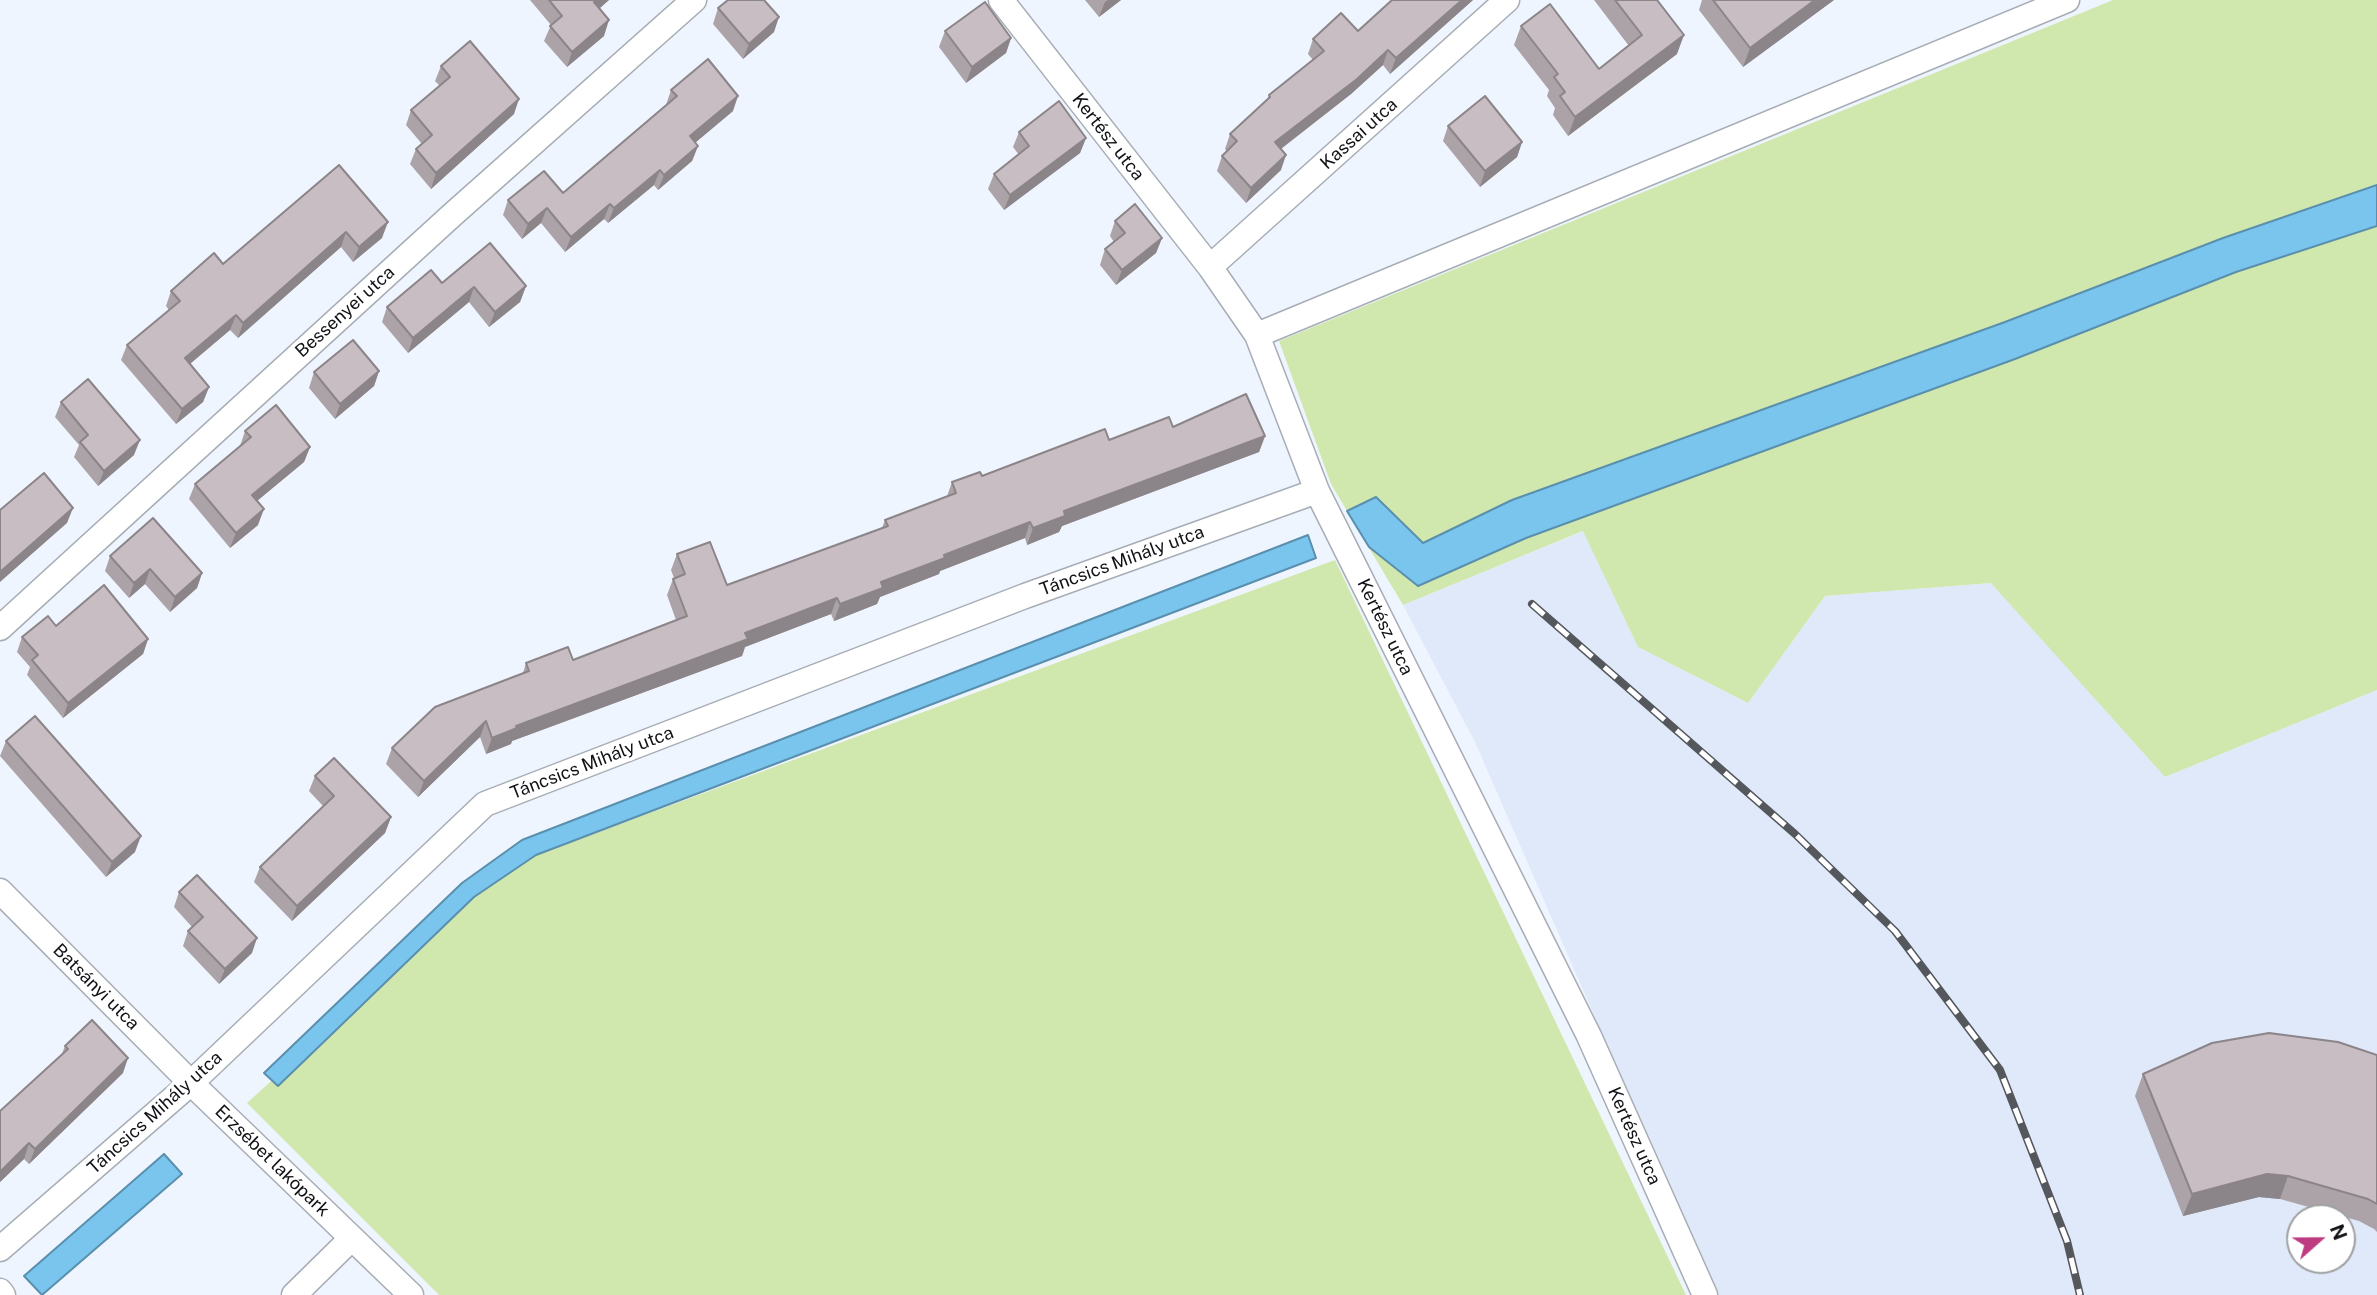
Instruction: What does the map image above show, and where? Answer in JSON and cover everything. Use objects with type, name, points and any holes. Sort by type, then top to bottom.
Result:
[{"type":"street","name":"Bessenyei utca","points":[[0,628],[451,216],[694,0]]},
{"type":"street","name":"Kertész utca","points":[[1001,0],[1210,267],[1257,335],[1317,491],[1589,1036],[1705,1295]]},
{"type":"street","name":"Kassai utca","points":[[1210,267],[1507,0]]},
{"type":"street","points":[[1257,335],[2067,0]]},
{"type":"street","name":"Táncsics Mihály utca","points":[[0,1249],[191,1083],[485,804],[1026,596],[1317,491]]},
{"type":"street","name":"Batsányi utca","points":[[0,891],[191,1083]]},
{"type":"street","name":"Erzsébet lakópark","points":[[191,1083],[411,1295]]},
{"type":"street","points":[[294,1295],[352,1238]]},
{"type":"shaded area","points":[[1584,531],[1638,647],[1748,703],[1825,596],[1992,583],[2165,777],[2377,690],[2377,1295],[1716,1295],[1475,742],[1403,605]]},
{"type":"green space","points":[[2113,0],[2377,0],[2377,690],[2165,777],[1991,583],[1825,596],[1748,703],[1638,647],[1583,531],[1403,605],[1331,484],[1279,341]]},
{"type":"green space","points":[[1335,560],[1686,1295],[439,1295],[247,1103],[474,896],[536,855]]},
{"type":"water","points":[[2377,185],[2377,226],[2236,272],[2015,359],[1526,538],[1418,586],[1369,547],[1347,511],[1376,497],[1423,543],[1512,500],[2005,322],[2223,238]]},
{"type":"water","points":[[1308,535],[1316,558],[536,855],[474,897],[278,1086],[264,1073],[462,883],[522,840]]},
{"type":"water","points":[[164,1154],[182,1174],[42,1295],[24,1276]]},
{"type":"building","points":[[549,0],[597,0],[594,2],[609,20],[572,52],[550,26],[562,16]]},
{"type":"building","points":[[728,0],[764,0],[779,17],[749,44],[718,8]]},
{"type":"building","points":[[1392,0],[1462,0],[1396,58],[1388,50],[1357,79],[1275,142],[1286,155],[1251,188],[1222,156],[1237,141],[1230,134],[1270,97],[1269,95],[1324,51],[1313,39],[1341,13],[1358,31]]},
{"type":"building","points":[[1615,0],[1657,0],[1684,35],[1575,117],[1560,96],[1565,92],[1554,77],[1558,74],[1521,26],[1550,4],[1599,69],[1642,35]]},
{"type":"building","points":[[1713,0],[1815,0],[1750,48]]},
{"type":"building","points":[[985,2],[1011,38],[972,67],[945,31]]},
{"type":"building","points":[[470,41],[519,99],[436,173],[416,149],[432,135],[411,110],[450,77],[441,66]]},
{"type":"building","points":[[708,59],[738,96],[690,136],[698,146],[664,175],[660,170],[614,208],[610,204],[571,237],[547,208],[528,224],[508,200],[544,171],[563,193],[677,96],[671,90]]},
{"type":"building","points":[[1485,96],[1522,142],[1485,171],[1448,126]]},
{"type":"building","points":[[1059,101],[1086,138],[1010,195],[994,174],[1029,146],[1019,132]]},
{"type":"building","points":[[339,165],[388,222],[359,247],[346,232],[243,323],[236,315],[185,358],[209,387],[182,409],[127,345],[180,301],[171,291],[214,253],[223,264]]},
{"type":"building","points":[[1135,204],[1162,238],[1122,270],[1105,249],[1125,233],[1115,221]]},
{"type":"building","points":[[490,243],[526,286],[495,312],[474,287],[413,338],[387,307],[431,270],[442,283]]},
{"type":"building","points":[[353,340],[379,371],[340,404],[314,372]]},
{"type":"building","points":[[88,379],[140,440],[104,471],[80,442],[88,435],[61,402]]},
{"type":"building","points":[[1246,394],[1265,436],[1064,511],[1065,516],[1033,528],[1030,522],[944,555],[945,558],[881,582],[883,588],[840,604],[837,598],[745,633],[748,639],[516,726],[517,728],[492,738],[486,721],[424,781],[392,748],[435,707],[529,671],[526,663],[568,647],[573,660],[687,616],[673,579],[685,574],[677,554],[710,542],[727,585],[888,526],[885,520],[956,493],[952,482],[980,472],[982,476],[1105,429],[1109,440],[1169,417],[1173,427]]},
{"type":"building","points":[[276,405],[310,447],[252,495],[264,509],[236,533],[195,484],[251,437],[245,431]]},
{"type":"building","points":[[44,473],[73,508],[0,572],[0,510]]},
{"type":"building","points":[[153,518],[202,573],[175,597],[150,569],[134,583],[110,556]]},
{"type":"building","points":[[104,585],[148,639],[68,703],[32,660],[38,655],[22,637],[48,616],[56,626]]},
{"type":"building","points":[[35,716],[141,836],[112,862],[6,741]]},
{"type":"building","points":[[334,758],[391,817],[297,906],[260,867],[334,796],[315,776]]},
{"type":"building","points":[[197,875],[257,938],[225,969],[188,931],[203,917],[179,892]]},
{"type":"building","points":[[92,1020],[128,1058],[35,1149],[29,1143],[0,1172],[0,1111],[68,1049],[65,1046]]},
{"type":"building","points":[[2269,1033],[2338,1042],[2377,1055],[2377,1204],[2288,1176],[2267,1174],[2192,1194],[2143,1074],[2212,1043]]},
{"type":"railway","points":[[1532,604],[1795,834],[1895,931],[2000,1070],[2067,1241],[2080,1295]]}]
